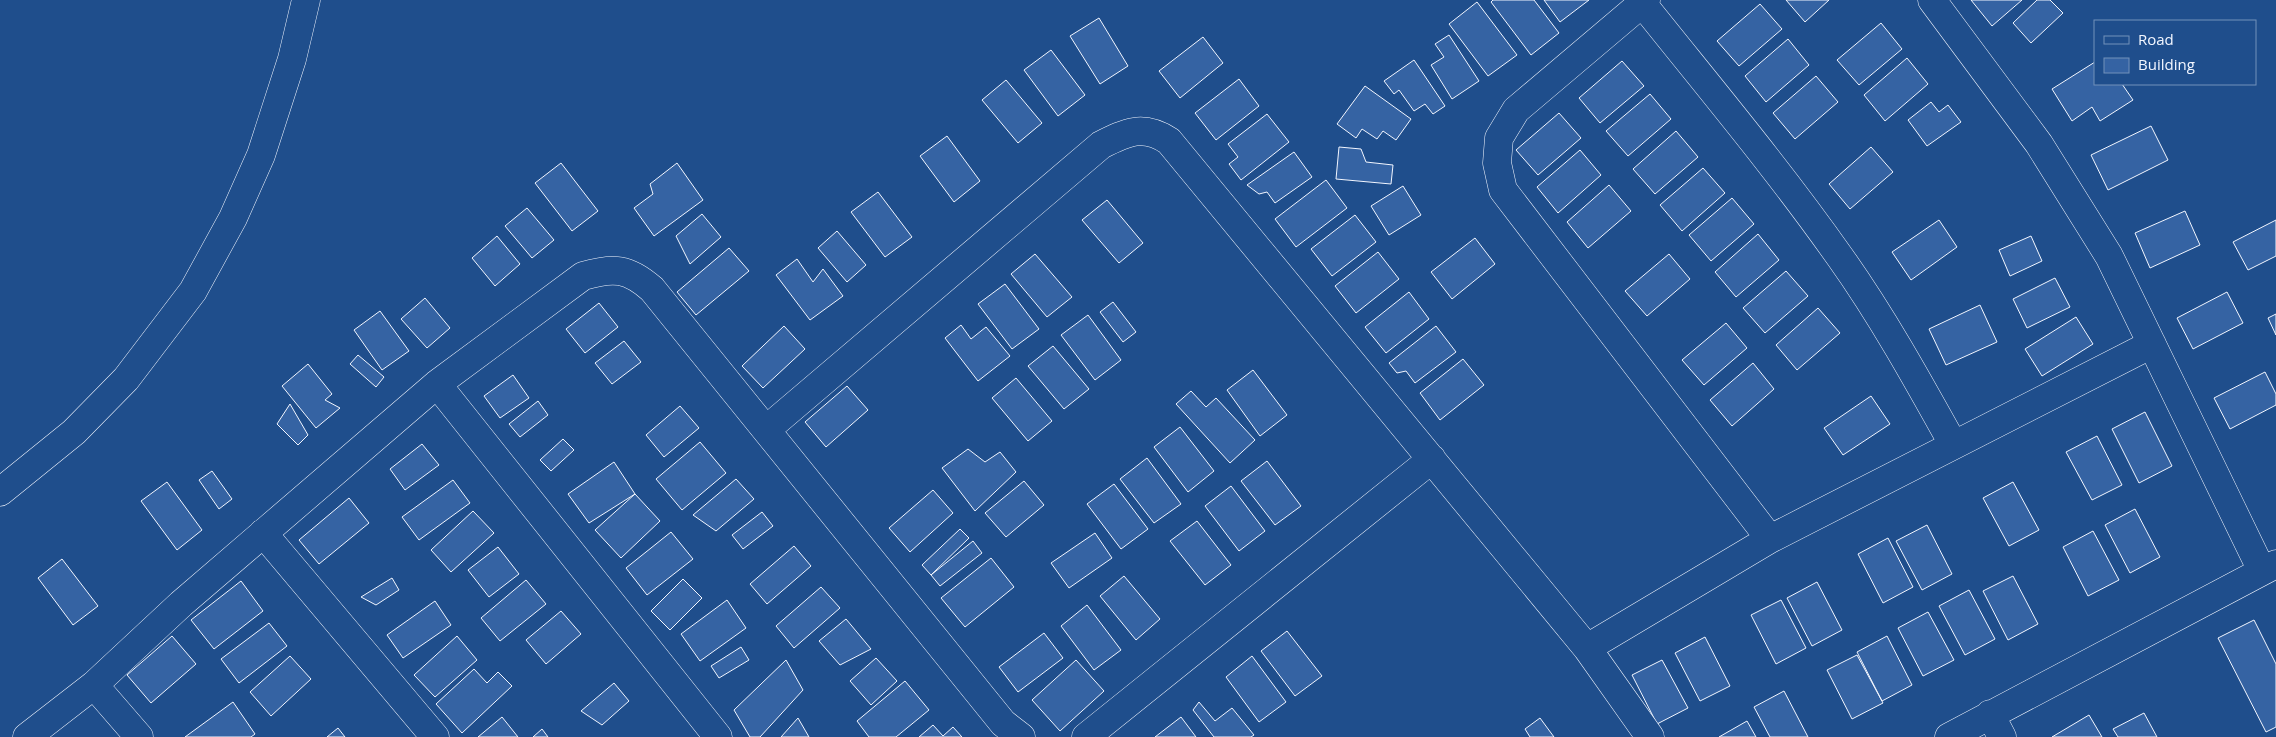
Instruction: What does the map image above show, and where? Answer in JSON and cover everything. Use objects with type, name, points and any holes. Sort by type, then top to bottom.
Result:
[{"type":"street","points":[[0,492],[74,432],[126,379],[193,291],[233,218],[261,155],[292,59],[306,0]]},
{"type":"street","points":[[1932,0],[2039,144],[2110,256],[2152,344],[2269,567],[1996,725],[1948,737]]},
{"type":"street","points":[[1770,539],[1503,190],[1497,163],[1499,138],[1516,110],[1644,2],[1773,167],[1841,258],[1917,379],[1953,444]]},
{"type":"street","points":[[767,429],[1101,145],[1122,134],[1138,130],[1156,132],[1169,141],[1432,458],[1587,648],[1650,737]]},
{"type":"street","points":[[27,737],[94,685],[181,604],[437,384],[583,276],[603,270],[622,270],[639,277],[652,289],[1003,722],[1021,737]]},
{"type":"street","points":[[1587,648],[1770,539],[2152,344]]},
{"type":"street","points":[[437,384],[718,737]]},
{"type":"street","points":[[1086,737],[1432,458]]},
{"type":"street","points":[[263,533],[435,737]]},
{"type":"street","points":[[94,685],[139,737]]},
{"type":"building","points":[[1493,0],[1534,0],[1559,33],[1531,55],[1491,2]]},
{"type":"building","points":[[1544,0],[1589,0],[1560,22]]},
{"type":"building","points":[[1786,0],[1829,0],[1805,22]]},
{"type":"building","points":[[1971,0],[2022,0],[1992,26]]},
{"type":"building","points":[[2037,0],[2050,0],[2063,13],[2031,43],[2013,23]]},
{"type":"building","points":[[1477,2],[1517,55],[1488,76],[1449,24]]},
{"type":"building","points":[[1760,4],[1782,29],[1739,66],[1717,41]]},
{"type":"building","points":[[1099,18],[1128,66],[1100,84],[1070,36]]},
{"type":"building","points":[[1881,23],[1902,49],[1859,85],[1837,60]]},
{"type":"building","points":[[1449,35],[1479,81],[1452,99],[1431,65],[1444,57],[1435,44]]},
{"type":"building","points":[[1203,37],[1223,63],[1180,98],[1159,71]]},
{"type":"building","points":[[1788,39],[1809,65],[1766,102],[1745,76]]},
{"type":"building","points":[[1051,50],[1085,95],[1058,116],[1024,70]]},
{"type":"building","points":[[1907,58],[1928,84],[1885,121],[1864,95]]},
{"type":"building","points":[[1414,60],[1445,106],[1433,114],[1425,104],[1414,111],[1399,90],[1394,94],[1384,81]]},
{"type":"building","points":[[1622,61],[1644,86],[1600,123],[1579,98]]},
{"type":"building","points":[[2094,63],[2094,85],[2123,85],[2133,100],[2100,121],[2092,107],[2072,121],[2052,89]]},
{"type":"building","points":[[1816,76],[1838,102],[1795,139],[1773,113]]},
{"type":"building","points":[[1239,79],[1259,106],[1216,140],[1195,113]]},
{"type":"building","points":[[1006,80],[1042,123],[1018,143],[982,100]]},
{"type":"building","points":[[1365,86],[1411,119],[1396,140],[1383,131],[1377,139],[1362,129],[1356,138],[1337,124]]},
{"type":"building","points":[[1650,94],[1671,119],[1628,156],[1606,131]]},
{"type":"building","points":[[1931,102],[1939,112],[1948,105],[1961,122],[1927,146],[1908,120]]},
{"type":"building","points":[[1559,113],[1581,138],[1538,175],[1516,150]]},
{"type":"building","points":[[1267,114],[1289,142],[1241,180],[1229,164],[1238,157],[1228,144]]},
{"type":"building","points":[[2151,126],[2168,160],[2108,190],[2091,155]]},
{"type":"building","points":[[1676,131],[1698,157],[1655,194],[1633,169]]},
{"type":"building","points":[[947,136],[980,181],[954,202],[920,156]]},
{"type":"building","points":[[1339,147],[1361,149],[1366,162],[1393,165],[1391,184],[1336,179]]},
{"type":"building","points":[[1871,147],[1893,172],[1850,209],[1829,184]]},
{"type":"building","points":[[1580,150],[1601,175],[1558,213],[1537,187]]},
{"type":"building","points":[[1294,152],[1312,177],[1275,203],[1267,192],[1259,194],[1247,185]]},
{"type":"building","points":[[561,163],[598,211],[572,231],[535,183]]},
{"type":"building","points":[[677,163],[703,200],[654,236],[634,208],[653,194],[650,184]]},
{"type":"building","points":[[1703,168],[1725,193],[1682,231],[1660,205]]},
{"type":"building","points":[[1326,180],[1347,208],[1296,247],[1275,219]]},
{"type":"building","points":[[1609,185],[1631,211],[1588,248],[1567,222]]},
{"type":"building","points":[[1403,186],[1421,215],[1389,235],[1371,206]]},
{"type":"building","points":[[878,192],[912,237],[885,257],[851,212]]},
{"type":"building","points":[[1732,198],[1754,224],[1711,261],[1689,235]]},
{"type":"building","points":[[1107,200],[1143,243],[1119,263],[1082,220]]},
{"type":"building","points":[[527,208],[554,240],[532,258],[505,226]]},
{"type":"building","points":[[2185,211],[2200,245],[2150,268],[2135,233]]},
{"type":"building","points":[[702,214],[721,237],[690,264],[676,236]]},
{"type":"building","points":[[1355,215],[1376,242],[1332,276],[1311,249]]},
{"type":"building","points":[[1939,220],[1957,247],[1911,280],[1892,252]]},
{"type":"building","points":[[2276,220],[2276,256],[2248,270],[2233,242]]},
{"type":"building","points":[[837,231],[866,265],[847,282],[818,248]]},
{"type":"building","points":[[1758,234],[1779,260],[1736,297],[1715,272]]},
{"type":"building","points":[[497,236],[520,264],[495,286],[472,258]]},
{"type":"building","points":[[2031,236],[2042,261],[2010,276],[1999,250]]},
{"type":"building","points":[[1475,238],[1495,264],[1452,299],[1431,272]]},
{"type":"building","points":[[729,248],[749,271],[696,315],[677,292]]},
{"type":"building","points":[[1378,252],[1399,279],[1356,313],[1335,286]]},
{"type":"building","points":[[1035,254],[1072,297],[1047,317],[1011,274]]},
{"type":"building","points":[[1669,254],[1690,279],[1647,316],[1625,291]]},
{"type":"building","points":[[797,259],[813,282],[823,269],[843,296],[810,320],[776,275]]},
{"type":"building","points":[[1786,271],[1808,296],[1765,333],[1743,308]]},
{"type":"building","points":[[2055,278],[2070,307],[2027,328],[2013,299]]},
{"type":"building","points":[[1005,284],[1039,329],[1012,349],[978,304]]},
{"type":"building","points":[[1409,292],[1429,319],[1386,353],[1365,327]]},
{"type":"building","points":[[2227,292],[2243,323],[2193,349],[2177,318]]},
{"type":"building","points":[[425,298],[450,328],[427,348],[401,319]]},
{"type":"building","points":[[1113,302],[1136,332],[1123,342],[1100,312]]},
{"type":"building","points":[[599,303],[618,327],[585,353],[566,329]]},
{"type":"building","points":[[1980,305],[1997,342],[1946,365],[1929,329]]},
{"type":"building","points":[[1818,308],[1840,333],[1797,370],[1776,345]]},
{"type":"building","points":[[380,311],[409,351],[382,370],[354,330]]},
{"type":"building","points":[[2276,314],[2276,335],[2268,318]]},
{"type":"building","points":[[1088,315],[1121,360],[1095,380],[1061,335]]},
{"type":"building","points":[[2076,317],[2093,344],[2042,376],[2025,349]]},
{"type":"building","points":[[1726,323],[1747,348],[1704,385],[1682,360]]},
{"type":"building","points":[[961,325],[971,339],[986,327],[1010,356],[978,381],[945,338]]},
{"type":"building","points":[[784,326],[805,349],[763,388],[742,366]]},
{"type":"building","points":[[1436,326],[1456,352],[1415,383],[1406,371],[1397,373],[1389,363]]},
{"type":"building","points":[[624,341],[641,362],[612,384],[595,363]]},
{"type":"building","points":[[1053,346],[1089,389],[1064,409],[1028,366]]},
{"type":"building","points":[[358,355],[384,377],[376,387],[350,364]]},
{"type":"building","points":[[1463,359],[1484,385],[1440,420],[1420,393]]},
{"type":"building","points":[[1753,363],[1774,389],[1732,426],[1710,400]]},
{"type":"building","points":[[308,364],[332,394],[325,400],[340,408],[316,428],[282,386]]},
{"type":"building","points":[[1253,370],[1287,415],[1260,436],[1227,390]]},
{"type":"building","points":[[2265,372],[2276,394],[2276,405],[2230,429],[2214,398]]},
{"type":"building","points":[[513,375],[529,398],[500,418],[484,396]]},
{"type":"building","points":[[1016,378],[1052,421],[1028,441],[992,398]]},
{"type":"building","points":[[847,386],[868,410],[826,447],[805,422]]},
{"type":"building","points":[[1191,391],[1206,407],[1216,398],[1255,440],[1230,463],[1176,404]]},
{"type":"building","points":[[1871,396],[1890,424],[1843,455],[1824,428]]},
{"type":"building","points":[[538,401],[548,415],[520,437],[509,424]]},
{"type":"building","points":[[290,404],[308,435],[298,445],[277,424]]},
{"type":"building","points":[[680,406],[699,428],[664,457],[646,435]]},
{"type":"building","points":[[2145,412],[2172,466],[2139,483],[2112,429]]},
{"type":"building","points":[[1180,427],[1214,471],[1188,492],[1154,447]]},
{"type":"building","points":[[2097,436],[2122,485],[2092,500],[2066,452]]},
{"type":"building","points":[[563,439],[574,450],[551,471],[540,460]]},
{"type":"building","points":[[700,442],[726,473],[682,510],[656,479]]},
{"type":"building","points":[[422,444],[439,465],[405,490],[390,469]]},
{"type":"building","points":[[968,449],[985,462],[1000,452],[1016,472],[975,511],[942,468]]},
{"type":"building","points":[[1147,458],[1181,504],[1154,523],[1120,479]]},
{"type":"building","points":[[1267,461],[1301,506],[1275,525],[1241,481]]},
{"type":"building","points":[[614,462],[635,494],[589,523],[568,494]]},
{"type":"building","points":[[212,471],[232,499],[219,509],[199,480]]},
{"type":"building","points":[[736,479],[754,499],[716,531],[693,515]]},
{"type":"building","points":[[453,480],[470,503],[419,540],[402,517]]},
{"type":"building","points":[[1024,481],[1044,505],[1006,537],[985,513]]},
{"type":"building","points":[[167,482],[202,530],[177,550],[141,501]]},
{"type":"building","points":[[2013,482],[2039,530],[2009,546],[1983,498]]},
{"type":"building","points":[[1114,484],[1148,529],[1121,549],[1087,504]]},
{"type":"building","points":[[1231,486],[1265,531],[1239,551],[1205,506]]},
{"type":"building","points":[[933,490],[953,513],[910,552],[889,528]]},
{"type":"building","points":[[635,494],[660,521],[621,558],[595,530]]},
{"type":"building","points":[[349,498],[369,523],[319,564],[299,540]]},
{"type":"building","points":[[2135,509],[2160,557],[2130,573],[2105,525]]},
{"type":"building","points":[[473,511],[494,533],[451,572],[431,550]]},
{"type":"building","points":[[762,512],[773,526],[743,549],[732,535]]},
{"type":"building","points":[[1197,521],[1231,565],[1205,585],[1170,541]]},
{"type":"building","points":[[1927,525],[1952,574],[1922,590],[1896,541]]},
{"type":"building","points":[[960,529],[969,538],[931,575],[922,565]]},
{"type":"building","points":[[2093,531],[2119,580],[2088,596],[2063,547]]},
{"type":"building","points":[[671,532],[693,559],[647,595],[626,568]]},
{"type":"building","points":[[1095,533],[1112,558],[1069,588],[1051,563]]},
{"type":"building","points":[[1888,538],[1913,587],[1883,603],[1858,554]]},
{"type":"building","points":[[973,541],[982,553],[940,586],[931,575]]},
{"type":"building","points":[[794,546],[811,566],[767,604],[750,584]]},
{"type":"building","points":[[498,547],[519,574],[489,597],[468,570]]},
{"type":"building","points":[[991,558],[1014,587],[965,627],[941,598]]},
{"type":"building","points":[[62,559],[98,606],[73,625],[38,578]]},
{"type":"building","points":[[1124,576],[1160,619],[1136,640],[1100,596]]},
{"type":"building","points":[[2013,576],[2038,624],[2008,640],[1983,591]]},
{"type":"building","points":[[392,578],[399,590],[376,605],[361,597]]},
{"type":"building","points":[[683,579],[702,598],[670,630],[651,611]]},
{"type":"building","points":[[526,580],[546,604],[500,641],[481,618]]},
{"type":"building","points":[[241,581],[263,611],[214,649],[191,620]]},
{"type":"building","points":[[1817,582],[1842,630],[1812,646],[1787,598]]},
{"type":"building","points":[[821,587],[840,608],[794,648],[776,626]]},
{"type":"building","points":[[1969,590],[1995,639],[1965,655],[1939,606]]},
{"type":"building","points":[[727,600],[746,628],[700,661],[681,634]]},
{"type":"building","points":[[1781,600],[1806,648],[1776,664],[1751,615]]},
{"type":"building","points":[[435,601],[451,625],[403,658],[387,635]]},
{"type":"building","points":[[1087,605],[1121,650],[1094,670],[1061,626]]},
{"type":"building","points":[[561,611],[581,634],[546,664],[526,640]]},
{"type":"building","points":[[1928,612],[1954,660],[1923,676],[1898,628]]},
{"type":"building","points":[[846,619],[871,649],[840,665],[819,641]]},
{"type":"building","points":[[2254,620],[2276,664],[2276,727],[2266,732],[2218,638]]},
{"type":"building","points":[[269,623],[287,646],[239,683],[221,659]]},
{"type":"building","points":[[1287,631],[1322,676],[1295,696],[1261,651]]},
{"type":"building","points":[[1044,633],[1063,658],[1018,692],[999,667]]},
{"type":"building","points":[[172,636],[196,664],[151,703],[127,675]]},
{"type":"building","points":[[457,636],[477,660],[435,697],[414,675]]},
{"type":"building","points":[[1887,636],[1912,685],[1882,701],[1857,652]]},
{"type":"building","points":[[1705,637],[1730,686],[1700,701],[1675,653]]},
{"type":"building","points":[[741,647],[749,660],[719,678],[711,666]]},
{"type":"building","points":[[1857,655],[1883,703],[1852,719],[1827,670]]},
{"type":"building","points":[[290,656],[311,679],[271,716],[250,692]]},
{"type":"building","points":[[1252,656],[1286,702],[1259,722],[1226,677]]},
{"type":"building","points":[[876,658],[897,681],[871,705],[850,681]]},
{"type":"building","points":[[786,660],[803,690],[760,737],[750,737],[734,710]]},
{"type":"building","points":[[1076,660],[1104,691],[1060,731],[1032,700]]},
{"type":"building","points":[[1662,660],[1688,708],[1657,724],[1632,675]]},
{"type":"building","points":[[474,669],[487,683],[498,672],[512,686],[462,733],[436,704]]},
{"type":"building","points":[[905,681],[929,710],[896,737],[869,737],[857,721]]},
{"type":"building","points":[[614,683],[629,701],[602,725],[581,711]]},
{"type":"building","points":[[1784,691],[1808,737],[1770,737],[1754,707]]},
{"type":"building","points":[[233,702],[255,734],[251,737],[185,737]]},
{"type":"building","points":[[1199,702],[1215,721],[1232,708],[1254,735],[1251,737],[1214,737],[1193,710]]},
{"type":"building","points":[[2144,713],[2157,737],[2118,737],[2113,729]]},
{"type":"building","points":[[2089,715],[2102,737],[2052,737]]},
{"type":"building","points":[[502,717],[518,737],[478,737]]},
{"type":"building","points":[[1181,717],[1196,737],[1155,737]]},
{"type":"building","points":[[798,718],[809,737],[781,737]]},
{"type":"building","points":[[1540,718],[1554,737],[1530,737],[1525,729]]},
{"type":"building","points":[[1747,721],[1756,737],[1719,737]]},
{"type":"building","points":[[933,725],[943,736],[953,727],[962,737],[919,737]]},
{"type":"building","points":[[338,728],[345,737],[327,737]]},
{"type":"building","points":[[542,729],[548,737],[533,737]]}]
